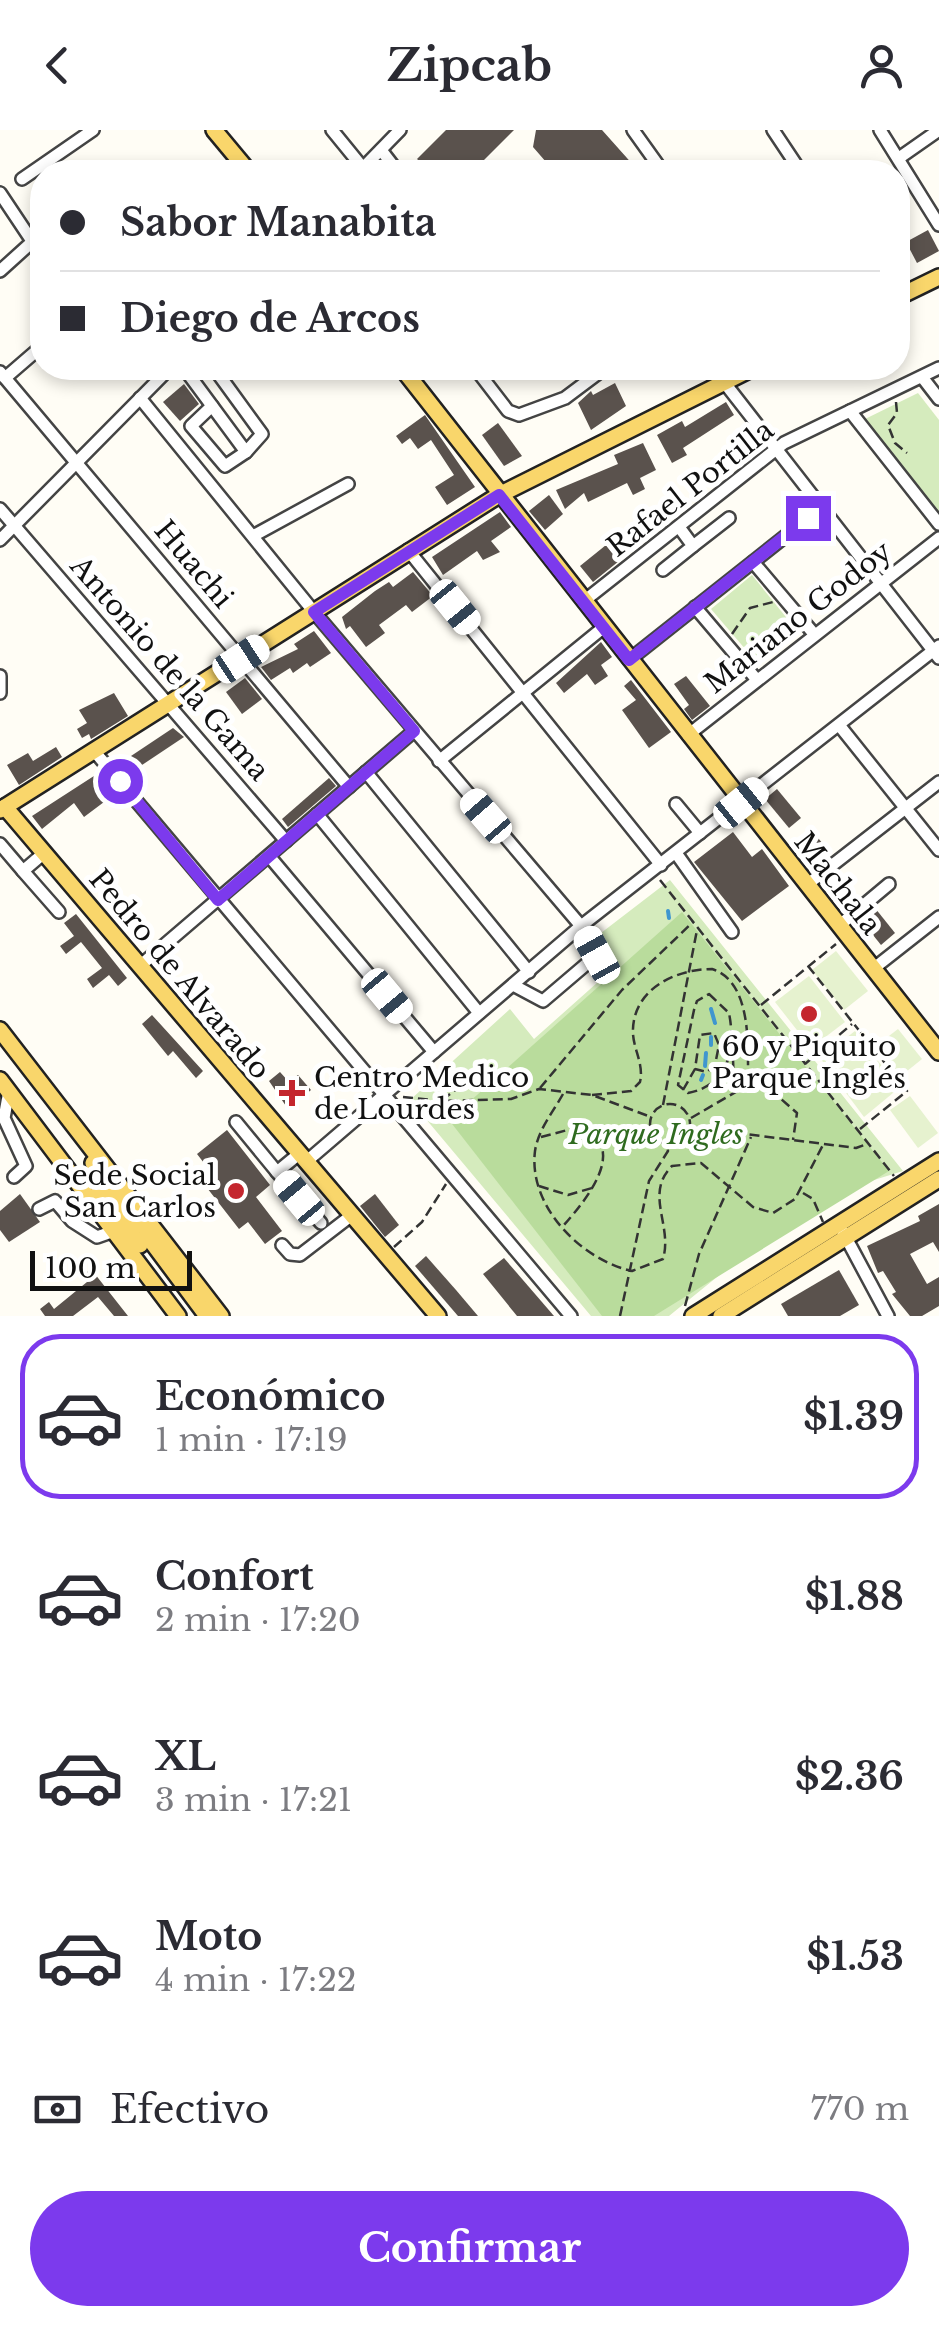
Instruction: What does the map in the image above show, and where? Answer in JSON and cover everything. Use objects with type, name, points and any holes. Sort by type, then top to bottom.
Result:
[{"type":"main road","points":[[214,130],[240,160]]},
{"type":"main road","points":[[910,291],[939,276]]},
{"type":"main road","name":"Machala","points":[[411,380],[939,1052]]},
{"type":"main road","points":[[2,807],[499,495],[728,380]]},
{"type":"main road","name":"Pedro de Alvarado","points":[[2,807],[438,1316]]},
{"type":"main road","points":[[0,1030],[221,1316]]},
{"type":"main road","points":[[4,1086],[178,1316]]},
{"type":"main road","points":[[55,1101],[104,1182],[207,1316]]},
{"type":"main road","points":[[34,1125],[58,1144],[194,1316]]},
{"type":"main road","points":[[690,1316],[939,1161]]},
{"type":"main road","points":[[721,1316],[836,1228],[939,1179]]},
{"type":"street","points":[[50,160],[94,130]]},
{"type":"street","points":[[332,130],[354,160]]},
{"type":"street","points":[[372,160],[400,130]]},
{"type":"street","points":[[634,130],[655,160]]},
{"type":"street","points":[[773,130],[793,160]]},
{"type":"street","points":[[880,130],[899,158],[939,130]]},
{"type":"street","points":[[382,150],[389,160]]},
{"type":"street","points":[[22,179],[30,174]]},
{"type":"street","points":[[910,176],[939,224]]},
{"type":"street","points":[[0,193],[30,228]]},
{"type":"street","points":[[0,270],[30,244]]},
{"type":"street","points":[[2,375],[30,355]]},
{"type":"street","name":"Rafael Portilla","points":[[584,602],[776,450],[939,368]]},
{"type":"street","name":"Huachi","points":[[2,375],[349,787]]},
{"type":"street","points":[[922,377],[939,399]]},
{"type":"street","points":[[0,540],[158,380]]},
{"type":"street","points":[[193,380],[246,452]]},
{"type":"street","points":[[212,406],[191,426],[225,466],[246,452],[262,434],[223,380]]},
{"type":"street","points":[[484,380],[508,411],[519,415],[565,398],[589,380]]},
{"type":"street","points":[[277,1172],[303,1157],[384,1093],[581,926],[937,652],[724,382]]},
{"type":"street","points":[[140,398],[439,762],[581,926],[597,955],[543,1000],[513,986]]},
{"type":"street","points":[[850,411],[939,524]]},
{"type":"street","points":[[253,536],[348,484]]},
{"type":"street","points":[[629,660],[821,508]]},
{"type":"street","name":"Antonio de la Gama","points":[[0,509],[286,841]]},
{"type":"street","points":[[663,570],[729,518]]},
{"type":"street","points":[[679,527],[693,546]]},
{"type":"street","name":"Mariano Godoy","points":[[688,735],[939,538]]},
{"type":"street","points":[[408,550],[524,693],[657,868]]},
{"type":"street","points":[[752,562],[814,634]]},
{"type":"street","points":[[695,608],[756,680]]},
{"type":"street","points":[[439,762],[604,626]]},
{"type":"street","points":[[0,676],[0,693]]},
{"type":"street","points":[[839,725],[939,850]]},
{"type":"street","points":[[140,965],[414,731]]},
{"type":"street","points":[[95,752],[572,1316]]},
{"type":"street","points":[[366,772],[529,972]]},
{"type":"street","points":[[808,884],[939,782]]},
{"type":"street","points":[[676,804],[700,833]]},
{"type":"street","points":[[317,814],[479,1013]]},
{"type":"street","points":[[0,844],[59,912]]},
{"type":"street","points":[[676,852],[732,932]]},
{"type":"street","points":[[23,871],[44,853]]},
{"type":"street","points":[[269,856],[434,1052]]},
{"type":"street","points":[[844,930],[889,884]]},
{"type":"street","points":[[873,969],[939,917]]},
{"type":"street","points":[[4,1086],[4,1118],[26,1166],[14,1176]]},
{"type":"street","points":[[236,1122],[320,1223]]},
{"type":"street","points":[[39,1210],[55,1201],[72,1221],[98,1237],[114,1231]]},
{"type":"street","points":[[282,1245],[290,1254],[300,1255],[352,1215]]},
{"type":"street","points":[[836,1228],[888,1316]]},
{"type":"path","points":[[897,413],[888,426],[895,444],[907,453]]},
{"type":"path","points":[[724,641],[740,627],[750,608],[770,605],[781,596]]},
{"type":"path","points":[[657,868],[693,922],[901,1185]]},
{"type":"path","points":[[403,1097],[441,1101],[512,1099],[538,1089],[622,990],[693,922]]},
{"type":"path","points":[[651,1117],[663,1106],[698,928]]},
{"type":"path","points":[[760,1006],[844,930]]},
{"type":"path","points":[[808,966],[907,1091],[858,1131]]},
{"type":"path","points":[[538,1089],[592,1095],[636,1086],[642,1076],[633,1037],[638,1007],[670,976],[689,971],[720,972],[737,997],[750,1034],[748,1070],[798,1113],[794,1140]]},
{"type":"path","points":[[737,997],[748,990]]},
{"type":"path","points":[[682,1091],[680,1073],[694,1010],[702,997],[715,996],[729,1013],[734,1091]]},
{"type":"path","points":[[805,1064],[853,1023]]},
{"type":"path","points":[[682,1091],[695,1069],[700,1035],[714,1033],[719,1044],[716,1065],[707,1072],[695,1069]]},
{"type":"path","points":[[682,1091],[704,1090],[733,1055]]},
{"type":"path","points":[[690,1118],[756,1080]]},
{"type":"path","points":[[441,1101],[462,1085]]},
{"type":"path","points":[[564,1094],[538,1138],[535,1163],[539,1186],[583,1250],[632,1272],[664,1260],[668,1243],[657,1200],[659,1182],[678,1164],[701,1163],[766,1213],[788,1206],[800,1192],[824,1142]]},
{"type":"path","points":[[592,1095],[651,1117]]},
{"type":"path","points":[[663,1106],[679,1106],[690,1118],[686,1137],[667,1145]]},
{"type":"path","points":[[651,1117],[652,1135],[667,1145],[678,1164]]},
{"type":"path","points":[[538,1138],[579,1127],[596,1136],[603,1167],[593,1188],[563,1226]]},
{"type":"path","points":[[690,1127],[856,1148],[868,1144]]},
{"type":"path","points":[[690,1316],[684,1311],[694,1268],[751,1136]]},
{"type":"path","points":[[620,1316],[649,1181],[668,1151]]},
{"type":"path","points":[[386,1255],[422,1222],[452,1174]]},
{"type":"path","points":[[539,1186],[568,1196],[593,1188]]},
{"type":"path","points":[[800,1192],[813,1199],[836,1228]]},
{"type":"green space","points":[[918,393],[939,420],[939,515],[863,420]]},
{"type":"green space","points":[[752,575],[798,632],[758,664],[711,609]]},
{"type":"green space","name":"Parque Ingles","points":[[670,880],[903,1171],[813,1199],[669,1316],[591,1316],[410,1100],[510,1009],[534,1039],[607,974],[588,943]]},
{"type":"green space","name":"Parque Ingles","points":[[682,912],[889,1171],[654,1316],[602,1316],[449,1120]]},
{"type":"green space","points":[[836,951],[868,991],[844,1010],[812,970]]},
{"type":"green space","points":[[809,976],[845,1022],[811,1048],[775,1002]]},
{"type":"green space","points":[[898,1029],[922,1059],[901,1076],[876,1046]]},
{"type":"green space","points":[[855,1031],[899,1088],[864,1117],[820,1058]]},
{"type":"green space","points":[[910,1096],[938,1133],[918,1148],[890,1110]]},
{"type":"building","points":[[446,130],[514,130],[484,160],[417,159]]},
{"type":"building","points":[[536,130],[602,130],[629,160],[544,160],[533,147]]},
{"type":"building","points":[[928,230],[939,251],[917,263],[910,240]]},
{"type":"building","points":[[615,383],[626,406],[591,430],[578,403],[591,391],[593,395]]},
{"type":"building","points":[[184,384],[199,404],[180,421],[163,402]]},
{"type":"building","points":[[726,402],[734,415],[683,448],[687,455],[672,463],[657,435],[682,421],[685,427]]},
{"type":"building","points":[[425,415],[475,487],[447,505],[435,487],[454,475],[431,440],[418,449],[410,438],[402,444],[396,436]]},
{"type":"building","points":[[498,423],[522,456],[504,466],[482,435]]},
{"type":"building","points":[[643,443],[656,470],[640,478],[645,489],[633,495],[627,483],[588,502],[584,493],[565,509],[556,490],[618,464],[614,455]]},
{"type":"building","points":[[549,495],[563,514],[545,530],[529,511]]},
{"type":"building","points":[[500,512],[511,527],[491,541],[500,552],[483,560],[477,551],[443,575],[432,557]]},
{"type":"building","points":[[606,545],[619,561],[593,582],[580,566]]},
{"type":"building","points":[[413,572],[433,596],[412,612],[406,605],[379,625],[385,633],[366,647],[350,626],[346,629],[342,617],[389,582],[393,587]]},
{"type":"building","points":[[314,631],[331,653],[310,667],[307,663],[293,673],[290,668],[271,680],[261,667],[298,649],[294,644]]},
{"type":"building","points":[[601,642],[612,657],[601,665],[608,676],[595,685],[587,674],[564,693],[556,683]]},
{"type":"building","points":[[686,676],[710,706],[692,720],[684,709],[689,705],[674,684]]},
{"type":"building","points":[[245,678],[262,699],[242,714],[226,692]]},
{"type":"building","points":[[631,680],[671,732],[649,748],[622,710],[636,700],[624,686]]},
{"type":"building","points":[[114,693],[128,716],[91,739],[89,734],[82,738],[77,729],[87,723],[79,710]]},
{"type":"building","points":[[173,728],[184,737],[130,773],[122,762]]},
{"type":"building","points":[[56,747],[62,757],[19,785],[7,765],[28,753],[33,761]]},
{"type":"building","points":[[97,774],[112,796],[84,817],[74,803],[42,829],[32,816]]},
{"type":"building","points":[[329,778],[336,786],[288,827],[282,819]]},
{"type":"building","points":[[777,789],[801,818],[789,828],[765,799]]},
{"type":"building","points":[[733,832],[752,857],[762,849],[789,886],[742,921],[694,862]]},
{"type":"building","points":[[814,833],[831,854],[811,870],[795,849]]},
{"type":"building","points":[[875,908],[895,933],[881,945],[861,920]]},
{"type":"building","points":[[76,914],[127,978],[118,986],[109,975],[93,988],[87,979],[102,968],[81,942],[66,954],[60,946],[74,936],[64,923]]},
{"type":"building","points":[[152,1015],[203,1071],[196,1078],[173,1051],[168,1056],[142,1024]]},
{"type":"building","name":"Centro Medico de Lourdes","points":[[280,1072],[289,1082],[298,1075],[311,1090],[288,1109],[269,1081]]},
{"type":"building","name":"Sede Social San Carlos","points":[[227,1130],[270,1185],[256,1197],[282,1231],[265,1244],[248,1222],[239,1229],[204,1184],[214,1176],[197,1154]]},
{"type":"building","points":[[20,1194],[40,1222],[9,1242],[0,1230],[0,1211]]},
{"type":"building","points":[[375,1194],[399,1225],[385,1237],[360,1206]]},
{"type":"building","points":[[939,1204],[939,1252],[933,1242],[910,1254],[927,1284],[939,1277],[939,1306],[922,1316],[910,1316],[892,1294],[896,1292],[883,1271],[878,1273],[867,1246],[920,1221],[918,1216]]},
{"type":"building","points":[[426,1256],[478,1316],[458,1316],[415,1266]]},
{"type":"building","points":[[504,1258],[554,1316],[517,1316],[483,1274]]},
{"type":"building","points":[[91,1269],[128,1316],[114,1316],[98,1297],[73,1316],[45,1316],[40,1309],[49,1302],[54,1309],[87,1282],[82,1276]]},
{"type":"building","points":[[839,1270],[859,1305],[840,1316],[788,1316],[781,1304]]},
{"type":"waterway","points":[[668,911],[669,918]]},
{"type":"waterway","points":[[711,1009],[715,1023]]},
{"type":"waterway","points":[[711,1037],[711,1045]]},
{"type":"waterway","points":[[705,1066],[706,1053]]},
{"type":"waterway","points":[[701,1080],[703,1075]]},
{"type":"place","name":"60 y Piquito Parque Inglés","points":[[809,1014]]},
{"type":"place","name":"Centro Medico de Lourdes","points":[[292,1093]]},
{"type":"place","name":"Sede Social San Carlos","points":[[236,1191]]},
{"type":"route","points":[[120,781],[218,900],[414,731],[314,612],[408,550],[499,495],[629,660],[808,518]]}]
